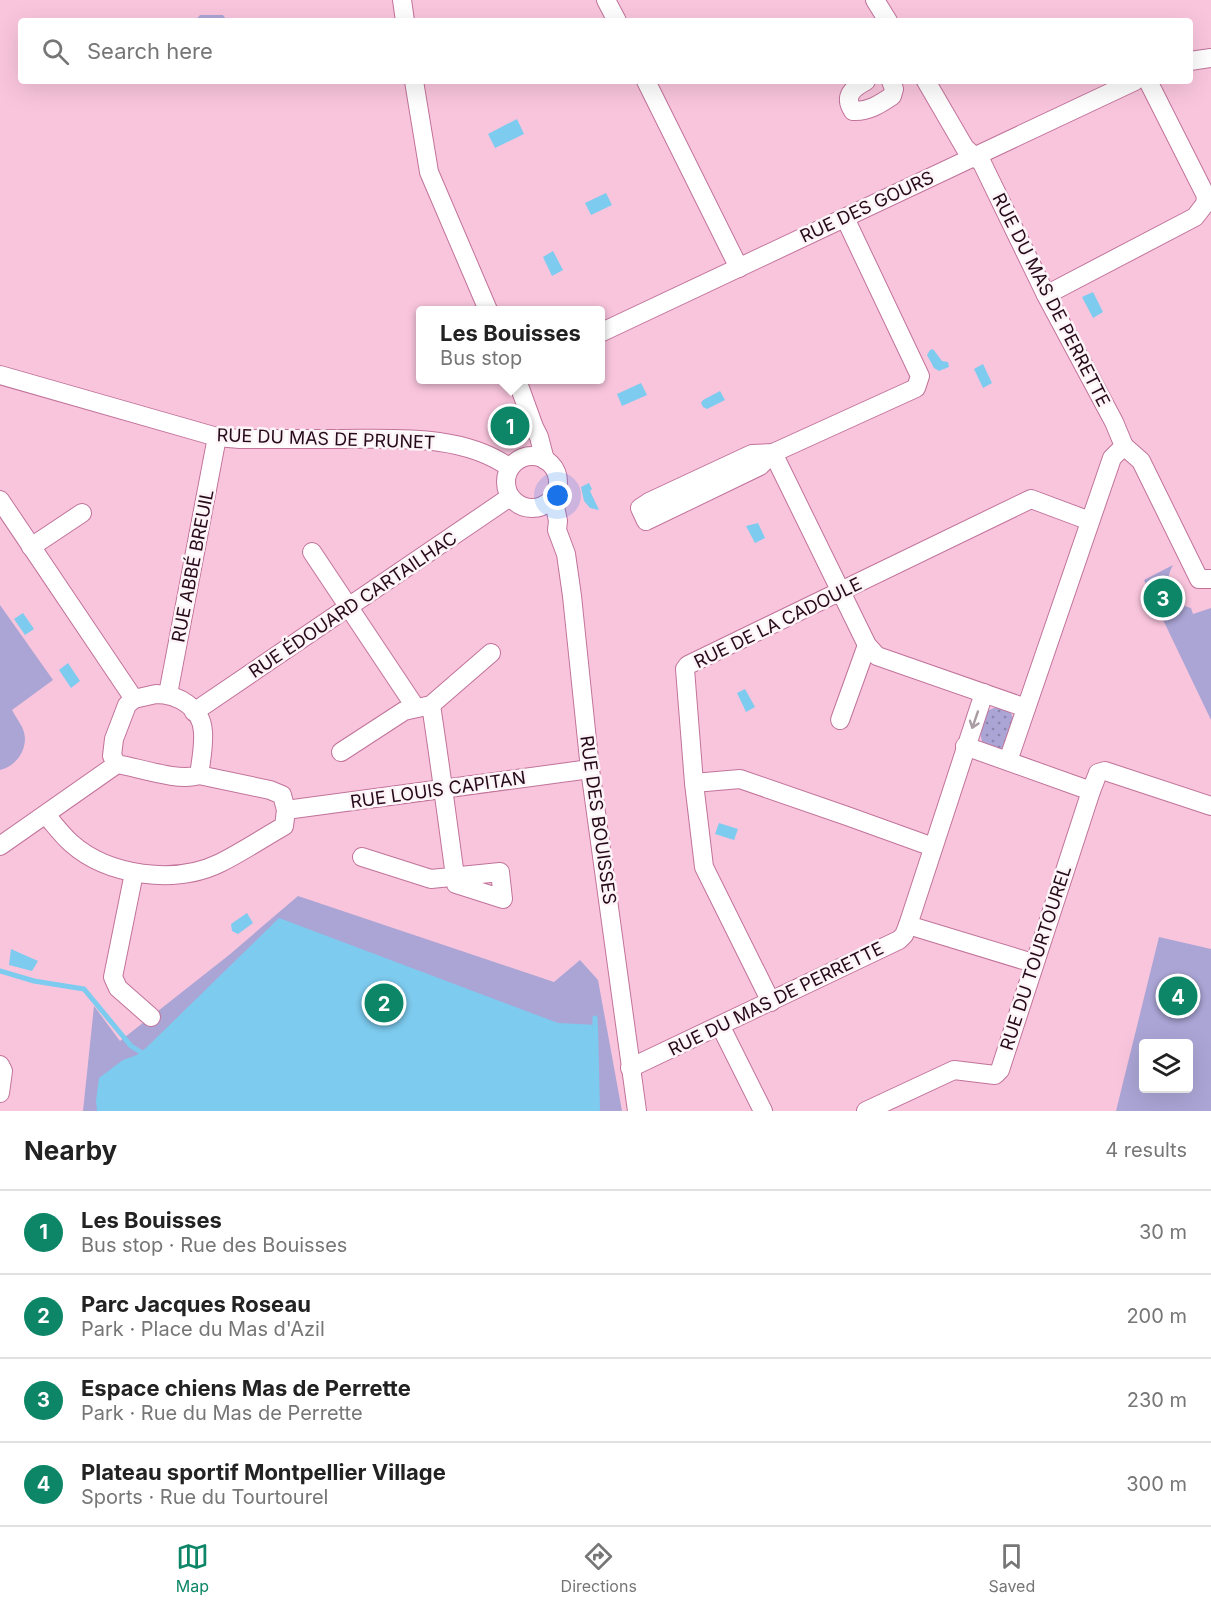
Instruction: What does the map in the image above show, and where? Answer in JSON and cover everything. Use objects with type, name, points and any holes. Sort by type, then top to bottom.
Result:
[{"type":"street","points":[[402,0],[405,18]]},
{"type":"street","points":[[606,0],[615,18]]},
{"type":"street","points":[[875,0],[886,18]]},
{"type":"street","points":[[1193,61],[1211,58]]},
{"type":"street","points":[[414,84],[429,172],[486,306]]},
{"type":"street","points":[[647,84],[739,268]]},
{"type":"street","points":[[860,84],[854,87],[849,94],[849,105],[853,111],[863,112],[892,96],[894,89],[892,84]]},
{"type":"street","name":"RUE DU MAS DE PERRETTE","points":[[928,84],[965,148],[982,163],[1046,295],[1114,422],[1124,446],[1141,461],[1199,579],[1211,579]]},
{"type":"street","name":"RUE DES GOURS","points":[[605,331],[1129,84]]},
{"type":"street","points":[[1046,295],[1195,217],[1205,204],[1206,196],[1150,84]]},
{"type":"street","points":[[773,453],[752,454],[649,502],[640,507],[646,521],[760,466],[773,453],[916,388],[920,376],[845,218]]},
{"type":"street","name":"RUE DU MAS DE PRUNET","points":[[0,375],[217,437],[391,439],[444,443],[485,453],[515,464]]},
{"type":"street","points":[[518,384],[539,437],[545,460],[555,470],[558,484],[553,497],[542,506],[528,508]]},
{"type":"street","points":[[534,428],[506,483],[510,497],[515,503],[528,508],[547,525],[557,530]]},
{"type":"street","name":"RUE ABBÉ BREUIL","points":[[168,694],[217,437]]},
{"type":"street","points":[[1008,761],[1112,458],[1124,446]]},
{"type":"street","points":[[773,453],[867,645],[877,656],[1026,708]]},
{"type":"street","points":[[515,464],[533,457],[545,460]]},
{"type":"street","name":"RUE ÉDOUARD CARTAILHAC","points":[[195,712],[510,497]]},
{"type":"street","name":"RUE DES BOUISSES","points":[[553,497],[558,521],[557,530],[566,554],[572,596],[590,768],[637,1111]]},
{"type":"street","name":"RUE DE LA CADOULE","points":[[771,1002],[704,867],[694,783],[685,669],[688,665],[842,592],[1030,498],[1090,521]]},
{"type":"street","points":[[0,500],[134,699]]},
{"type":"street","points":[[31,547],[82,513]]},
{"type":"street","points":[[312,552],[424,706],[444,788],[455,877],[430,879],[362,857]]},
{"type":"street","points":[[840,720],[867,645]]},
{"type":"street","points":[[341,752],[404,711],[424,706],[491,652]]},
{"type":"street","name":"RUE DU MAS DE PERRETTE","points":[[630,1068],[721,1027],[899,940],[904,935],[984,693]]},
{"type":"street","points":[[117,764],[112,756],[114,739],[127,705],[134,699],[168,694],[179,698],[195,712],[203,729],[199,774]]},
{"type":"street","points":[[965,746],[1091,791],[1098,773],[1105,771],[1211,806]]},
{"type":"street","points":[[0,846],[117,764],[190,778],[199,774],[270,790],[282,795],[286,810],[284,826],[218,864],[185,874],[158,875],[134,873],[94,858],[71,844],[46,815]]},
{"type":"street","name":"RUE LOUIS CAPITAN","points":[[286,810],[590,768]]},
{"type":"street","points":[[694,783],[740,779],[933,847]]},
{"type":"street","name":"RUE DU TOURTOUREL","points":[[866,1111],[954,1070],[995,1075],[1000,1070],[1033,963],[1091,791]]},
{"type":"street","points":[[134,873],[113,977],[118,988],[151,1017]]},
{"type":"street","points":[[908,925],[1033,963]]},
{"type":"street","points":[[721,1027],[763,1111]]},
{"type":"street","points":[[0,1065],[3,1071],[0,1094]]},
{"type":"shaded area","points":[[200,15],[223,15],[225,18],[198,18]]},
{"type":"shaded area","points":[[1173,565],[1168,584],[1175,603],[1191,608],[1193,614],[1211,608],[1211,720],[1144,580]]},
{"type":"shaded area","points":[[0,605],[53,680],[12,710],[22,727],[24,747],[12,764],[0,770]]},
{"type":"shaded area","points":[[996,707],[1010,711],[1014,720],[1005,747],[997,751],[983,745],[980,733],[987,711]]},
{"type":"shaded area","points":[[298,896],[554,982],[580,960],[598,980],[622,1111],[83,1111],[94,1006],[120,1041],[229,955]]},
{"type":"shaded area","points":[[1159,937],[1211,949],[1211,1111],[1116,1111]]},
{"type":"water","points":[[517,119],[524,134],[495,148],[488,134]]},
{"type":"water","points":[[606,193],[612,205],[591,215],[585,203]]},
{"type":"water","points":[[553,251],[563,270],[552,276],[543,257]]},
{"type":"water","points":[[1093,292],[1103,312],[1093,318],[1082,297]]},
{"type":"water","points":[[933,349],[942,361],[948,362],[949,367],[939,371],[934,368],[927,355]]},
{"type":"water","points":[[983,364],[992,383],[983,388],[974,369]]},
{"type":"water","points":[[641,383],[647,395],[622,406],[617,394]]},
{"type":"water","points":[[720,391],[725,400],[707,409],[703,407],[701,403],[703,400]]},
{"type":"water","points":[[589,483],[592,489],[590,491],[599,510],[590,508],[584,501],[581,487]]},
{"type":"water","points":[[758,523],[765,538],[755,543],[746,526]]},
{"type":"water","points":[[23,613],[34,629],[25,635],[14,619]]},
{"type":"water","points":[[68,663],[80,681],[71,688],[59,670]]},
{"type":"water","points":[[745,689],[755,707],[746,712],[737,693]]},
{"type":"water","points":[[719,823],[738,829],[734,840],[715,834]]},
{"type":"water","points":[[247,913],[253,923],[238,934],[232,931],[231,924]]},
{"type":"water","points":[[279,918],[558,1023],[598,1025],[600,1111],[97,1111],[99,1078],[123,1060],[137,1055],[146,1048]]},
{"type":"water","points":[[11,949],[38,961],[32,971],[9,965]]},
{"type":"waterway","points":[[0,971],[34,981],[84,989],[131,1046],[147,1056]]},
{"type":"waterway","points":[[595,1018],[595,1031]]},
{"type":"place","name":"Les Bouisses","points":[[510,426]]},
{"type":"place","name":"Espace chiens Mas de Perrette","points":[[1163,598]]},
{"type":"place","name":"Plateau sportif Montpellier Village","points":[[1178,996]]},
{"type":"place","name":"Parc Jacques Roseau","points":[[384,1003]]}]
